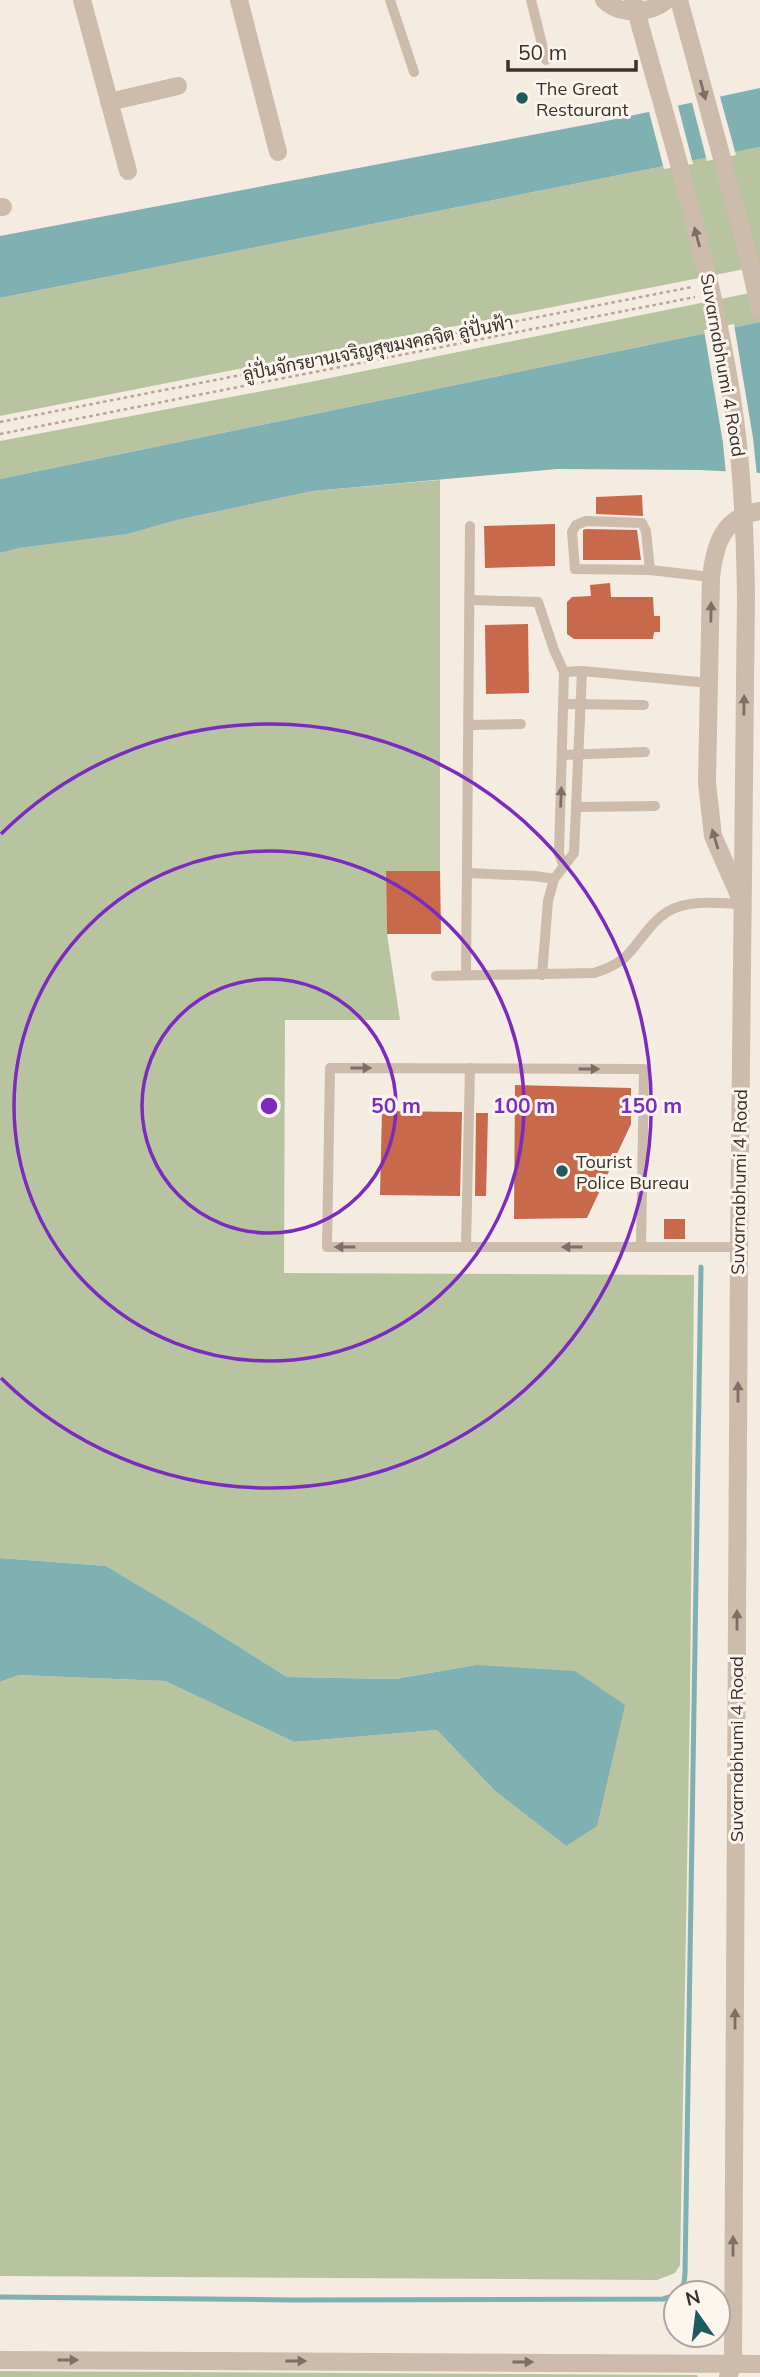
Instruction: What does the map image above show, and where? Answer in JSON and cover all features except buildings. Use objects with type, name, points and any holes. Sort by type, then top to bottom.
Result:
[{"type":"street","points":[[82,0],[128,171]]},
{"type":"street","points":[[239,0],[278,152]]},
{"type":"street","points":[[604,0],[610,6],[627,11],[647,10],[667,0]]},
{"type":"street","name":"Suvarnabhumi 4 Road","points":[[633,0],[718,318],[735,419],[744,513],[747,594],[743,773],[731,2370]]},
{"type":"street","points":[[679,0],[746,247],[760,310]]},
{"type":"street","points":[[109,102],[178,86]]},
{"type":"street","points":[[742,903],[713,836],[707,783],[711,577],[715,546],[723,533],[737,520],[760,511]]},
{"type":"street","points":[[0,2360],[731,2370],[760,2364]]},
{"type":"lane","points":[[390,0],[414,72]]},
{"type":"lane","points":[[531,0],[546,60]]},
{"type":"lane","points":[[650,570],[646,531],[640,522],[586,521],[573,528],[575,569],[650,570],[711,577]]},
{"type":"lane","points":[[466,975],[470,526]]},
{"type":"lane","points":[[471,600],[538,602],[564,672],[559,854],[563,864]]},
{"type":"lane","points":[[564,672],[582,671],[709,683]]},
{"type":"lane","points":[[542,975],[548,901],[554,879],[574,853],[582,671]]},
{"type":"lane","points":[[564,705],[644,705]]},
{"type":"lane","points":[[469,726],[521,724]]},
{"type":"lane","points":[[562,755],[645,752]]},
{"type":"lane","points":[[578,807],[655,806]]},
{"type":"lane","points":[[468,873],[554,879]]},
{"type":"lane","points":[[436,976],[582,975],[608,968],[623,959],[668,911],[702,903],[742,903]]},
{"type":"lane","points":[[640,1247],[644,1069],[330,1068],[327,1247],[640,1247],[739,1247]]},
{"type":"lane","points":[[466,1247],[470,1068]]},
{"type":"path","points":[[0,422],[696,286]]},
{"type":"path","name":"ลู่ปั่นจักรยานเจริญสุขมงคลจิต ลู่ปั่นฟ้า","points":[[0,434],[698,296]]},
{"type":"green space","points":[[760,147],[760,266],[0,416],[0,298]]},
{"type":"green space","points":[[760,291],[760,322],[0,479],[0,441],[305,383]]},
{"type":"green space","points":[[440,480],[440,871],[386,872],[387,934],[400,1020],[285,1020],[284,1273],[694,1275],[680,2265],[675,2273],[657,2280],[0,2276],[0,1682],[19,1675],[165,1681],[294,1742],[437,1730],[494,1790],[566,1846],[476,1665],[395,1679],[287,1677],[106,1566],[0,1558],[0,553],[18,548],[128,534],[177,520],[313,491]]},
{"type":"green space","points":[[0,2371],[697,2375],[698,2377],[0,2377]]},
{"type":"water","points":[[760,88],[760,147],[0,298],[0,236],[611,120]]},
{"type":"water","points":[[760,322],[760,473],[557,469],[313,491],[177,520],[128,534],[19,548],[0,553],[0,479]]},
{"type":"water","points":[[0,1558],[106,1566],[287,1677],[395,1679],[476,1665],[575,1671],[625,1705],[597,1826],[566,1846],[494,1790],[437,1730],[294,1742],[165,1681],[19,1675],[0,1682]]},
{"type":"pier","points":[[719,93],[736,155],[707,161],[691,99]]},
{"type":"pier","points":[[677,102],[693,164],[664,169],[648,108]]},
{"type":"pier","points":[[734,324],[757,476],[726,475],[704,330]]},
{"type":"waterway","points":[[684,2279],[701,1267]]},
{"type":"waterway","points":[[0,2297],[294,2300],[662,2299]]},
{"type":"place","name":"The Great Restaurant","points":[[522,98]]},
{"type":"place","name":"Tourist Police Bureau","points":[[562,1171]]}]
